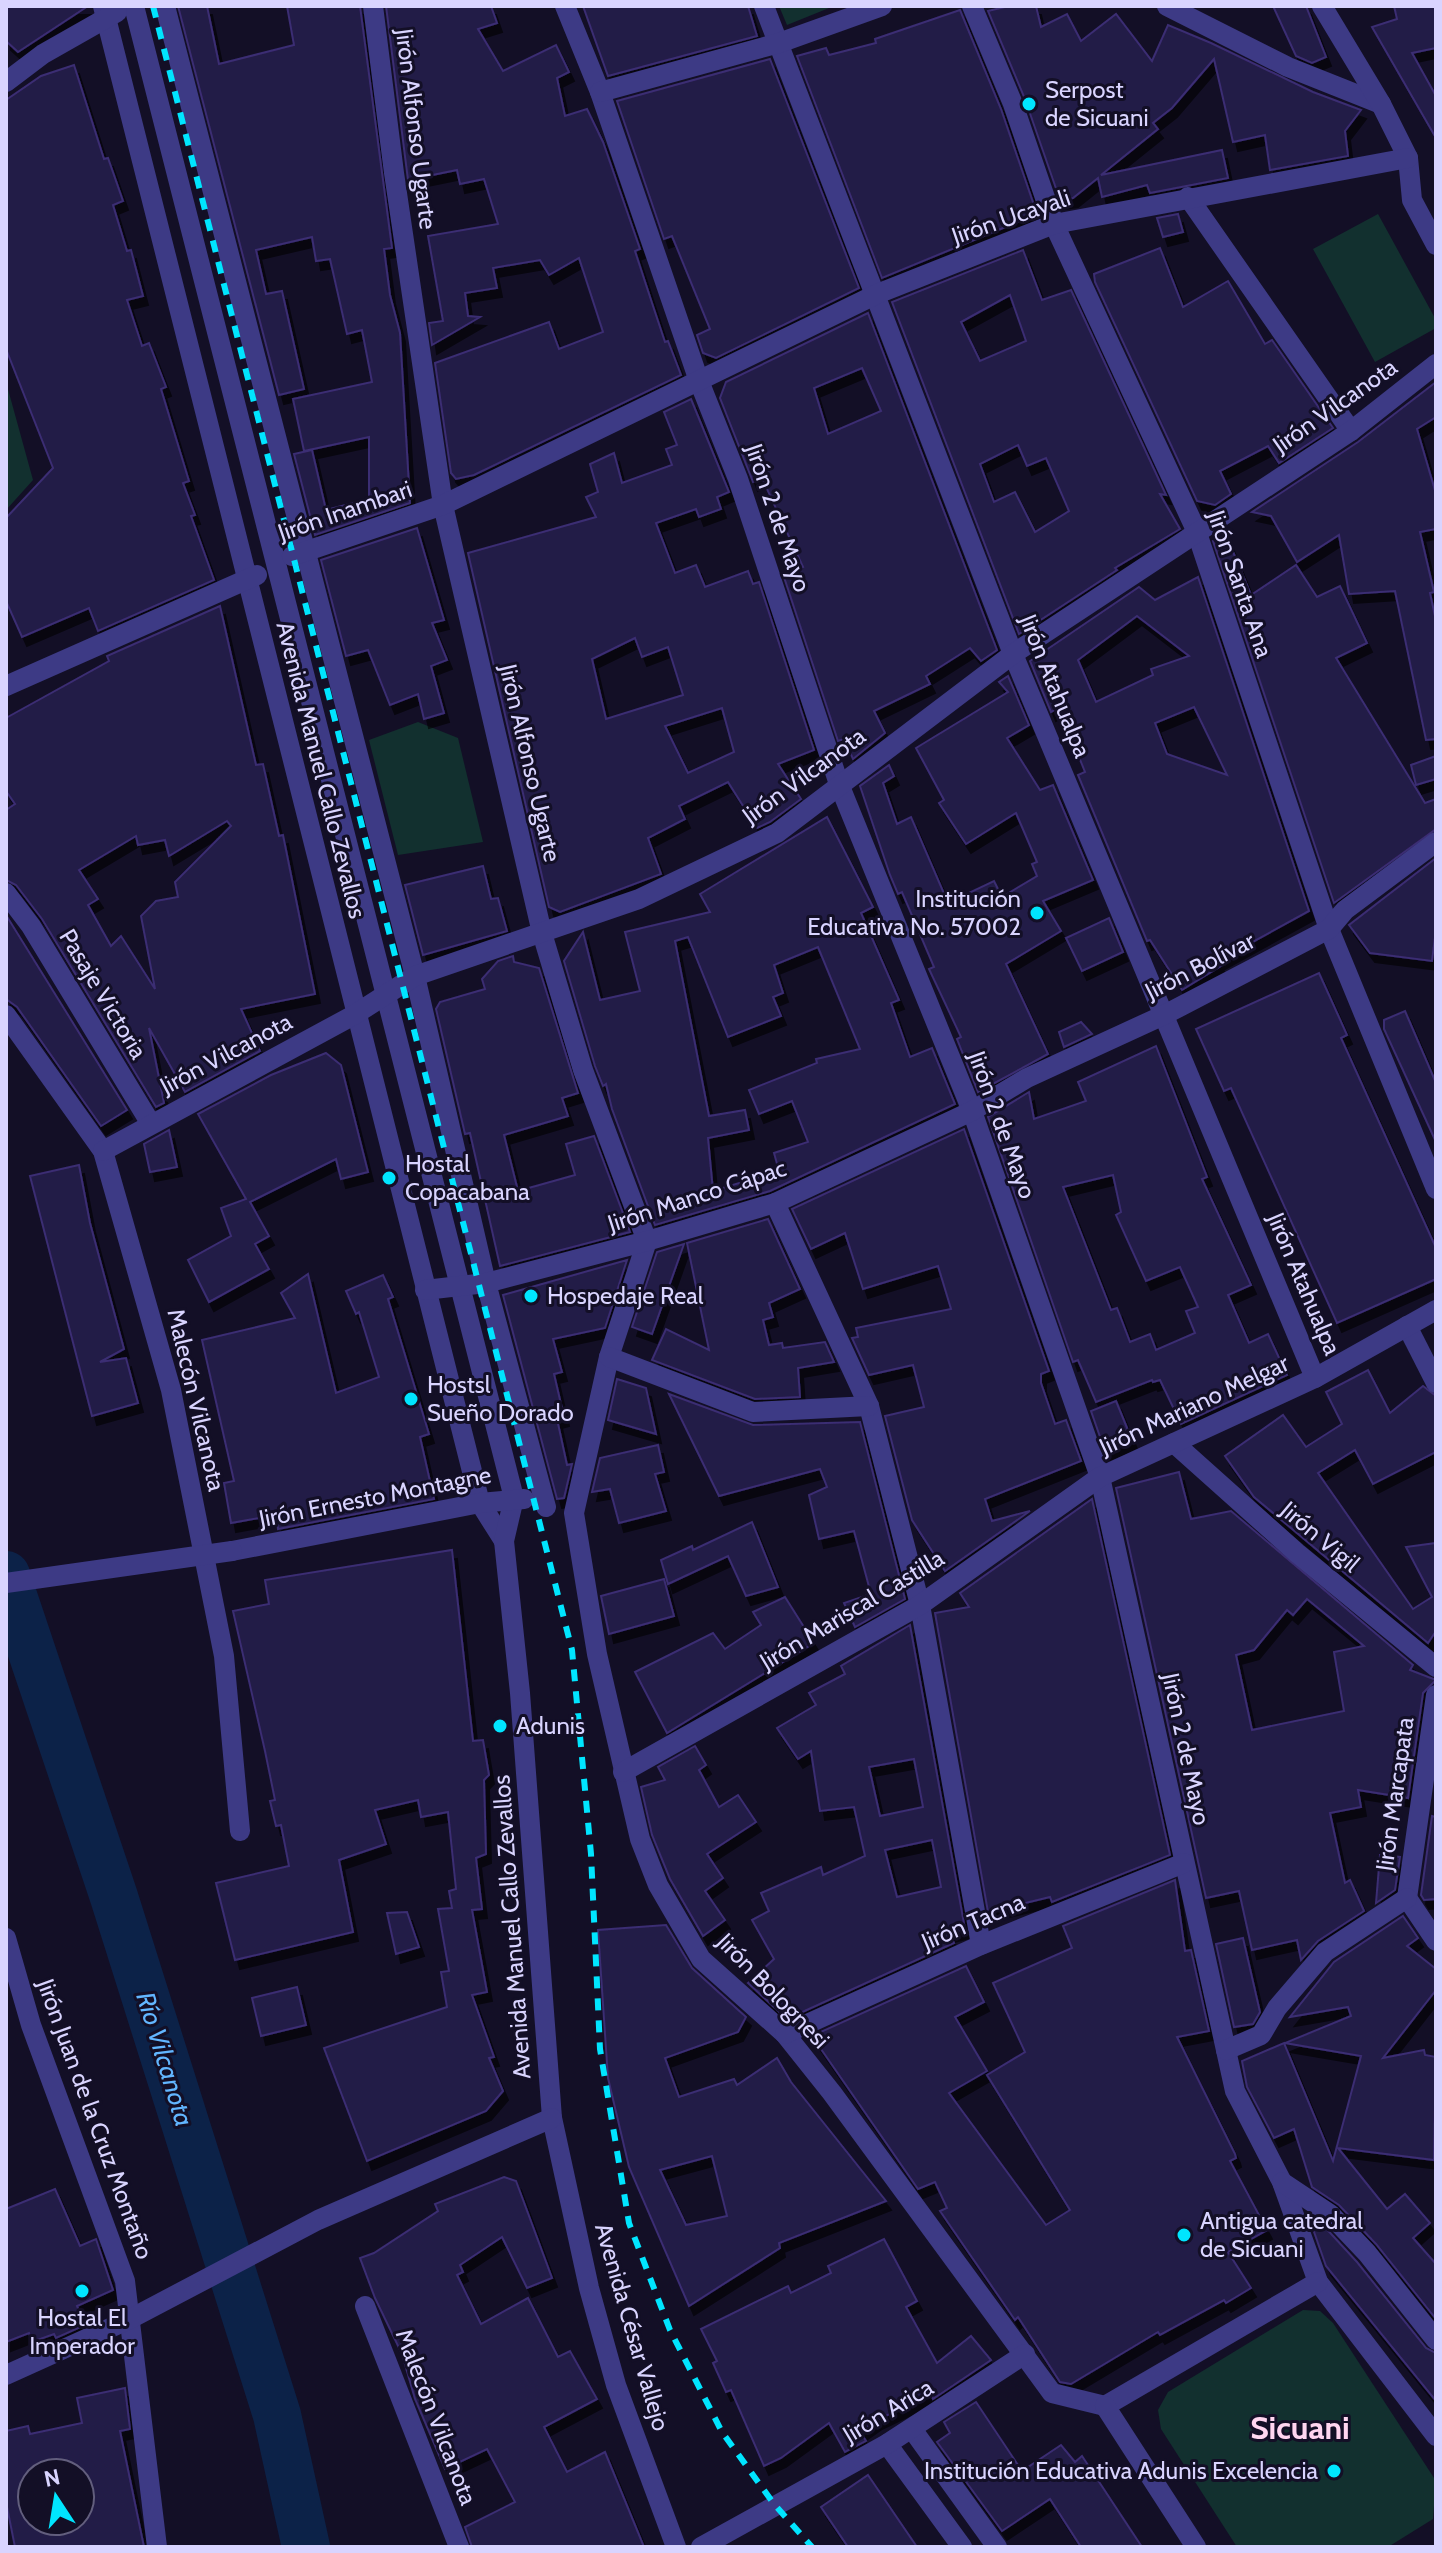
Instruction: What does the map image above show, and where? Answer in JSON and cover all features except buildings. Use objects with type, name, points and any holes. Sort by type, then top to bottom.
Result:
[{"type":"street","name":"Avenida Manuel Callo Zevallos","points":[[134,6],[514,1498],[504,1541],[520,1693],[552,2118]]},
{"type":"street","points":[[6,82],[104,11],[134,6]]},
{"type":"street","name":"Avenida Manuel Callo Zevallos","points":[[165,6],[415,976],[486,1283],[546,1507]]},
{"type":"street","name":"Jirón Alfonso Ugarte","points":[[373,6],[394,173],[443,505],[542,933],[583,1070],[647,1241]]},
{"type":"street","name":"Jirón 2 de Mayo","points":[[565,6],[600,92],[699,381],[738,479],[839,784],[972,1111],[1100,1477],[1235,2091],[1282,2182],[1318,2282],[1436,2436]]},
{"type":"street","name":"Jirón Atahualpa","points":[[764,6],[1013,654],[1315,1378]]},
{"type":"street","points":[[600,92],[779,43],[882,6]]},
{"type":"street","name":"Jirón Santa Ana","points":[[972,6],[1013,104],[1054,224],[1196,530],[1329,929],[1436,1189]]},
{"type":"street","points":[[1167,6],[1288,67],[1381,104]]},
{"type":"street","points":[[1324,7],[1381,104],[1408,158],[1412,200],[1436,245]]},
{"type":"street","name":"Avenida Manuel Callo Zevallos","points":[[104,11],[249,581],[354,1015],[480,1503],[504,1541]]},
{"type":"street","name":"Jirón Ucayali","points":[[699,381],[877,294],[1054,224],[1408,158]]},
{"type":"street","points":[[1188,197],[1351,431]]},
{"type":"street","name":"Jirón Vilcanota","points":[[103,1151],[354,1015],[415,976],[639,899],[777,833],[1013,654],[1196,530],[1351,431],[1436,364]]},
{"type":"street","name":"Jirón Inambari","points":[[6,686],[249,581],[276,561],[443,505],[699,381]]},
{"type":"street","name":"Jirón Bolívar","points":[[972,1111],[1027,1078],[1164,1015],[1329,929],[1345,910],[1436,842]]},
{"type":"street","name":"Pasaje Victoria","points":[[6,893],[31,926],[151,1124]]},
{"type":"street","name":"Malecón Vilcanota","points":[[6,1015],[103,1151],[174,1405],[224,1656],[240,1831]]},
{"type":"street","name":"Jirón Manco Cápac","points":[[425,1290],[486,1283],[647,1241],[775,1203],[972,1111]]},
{"type":"street","points":[[775,1203],[869,1406],[920,1605],[981,1945]]},
{"type":"street","points":[[574,1513],[609,1357],[647,1241]]},
{"type":"street","name":"Jirón Mariano Melgar","points":[[1100,1477],[1315,1378],[1436,1310]]},
{"type":"street","points":[[1407,1326],[1436,1383]]},
{"type":"street","points":[[609,1357],[753,1412],[869,1406]]},
{"type":"street","name":"Jirón Vigil","points":[[1174,1443],[1297,1553],[1436,1667]]},
{"type":"street","name":"Jirón Mariscal Castilla","points":[[623,1772],[920,1605],[1100,1477]]},
{"type":"street","name":"Jirón Ernesto Montagne","points":[[6,1583],[232,1551],[514,1498],[574,1513]]},
{"type":"street","name":"Jirón Bolognesi","points":[[574,1513],[597,1654],[640,1839],[658,1885],[701,1959],[785,2034],[1052,2393],[1105,2406]]},
{"type":"street","name":"Jirón Marcapata","points":[[1226,2050],[1261,2035],[1277,2008],[1325,1952],[1407,1898],[1436,1695]]},
{"type":"street","name":"Jirón Tacna","points":[[785,2034],[981,1945],[1184,1863]]},
{"type":"street","points":[[1407,1898],[1436,1941]]},
{"type":"street","name":"Jirón Juan de la Cruz Montaño","points":[[6,1938],[31,2025],[125,2281],[157,2547]]},
{"type":"street","points":[[6,2375],[130,2319],[318,2220],[552,2118]]},
{"type":"street","name":"Avenida César Vallejo","points":[[552,2118],[589,2288],[616,2385],[676,2547]]},
{"type":"street","points":[[1282,2182],[1330,2214],[1367,2253],[1436,2340]]},
{"type":"street","points":[[1196,2547],[1105,2406],[1318,2282]]},
{"type":"street","name":"Malecón Vilcanota","points":[[365,2306],[459,2547]]},
{"type":"street","name":"Jirón Arica","points":[[701,2547],[887,2444],[1025,2354]]},
{"type":"street","points":[[912,2429],[997,2547]]},
{"type":"street","points":[[887,2444],[962,2547]]},
{"type":"green space","points":[[779,6],[834,6],[787,25]]},
{"type":"green space","points":[[1378,214],[1436,320],[1436,328],[1375,362],[1313,249]]},
{"type":"green space","points":[[6,382],[33,480],[6,510]]},
{"type":"green space","points":[[418,722],[458,738],[483,842],[398,855],[369,740]]},
{"type":"green space","points":[[1303,2310],[1320,2311],[1333,2323],[1436,2481],[1433,2519],[1388,2547],[1237,2547],[1161,2429],[1158,2410],[1168,2392]]},
{"type":"waterway","name":"Río Vilcanota","points":[[6,1575],[114,1897],[277,2415],[306,2547]]},
{"type":"railway","points":[[153,6],[572,1650],[591,1854],[600,2049],[629,2223],[670,2330],[722,2432],[774,2504],[812,2547]]},
{"type":"place","name":"Serpost de Sicuani","points":[[1029,104]]},
{"type":"place","name":"Institución Educativa No. 57002","points":[[1037,913]]},
{"type":"place","name":"Hostal Copacabana","points":[[389,1178]]},
{"type":"place","name":"Hospedaje Real","points":[[531,1296]]},
{"type":"place","name":"Hostsl Sueño Dorado","points":[[411,1399]]},
{"type":"place","name":"Adunis","points":[[500,1726]]},
{"type":"place","name":"Antigua catedral de Sicuani","points":[[1184,2235]]},
{"type":"place","name":"Hostal El Imperador","points":[[82,2291]]},
{"type":"place","name":"Institución Educativa Adunis Excelencia","points":[[1334,2471]]},
{"type":"district","name":"Sicuani","points":[[1300,2428]]}]
